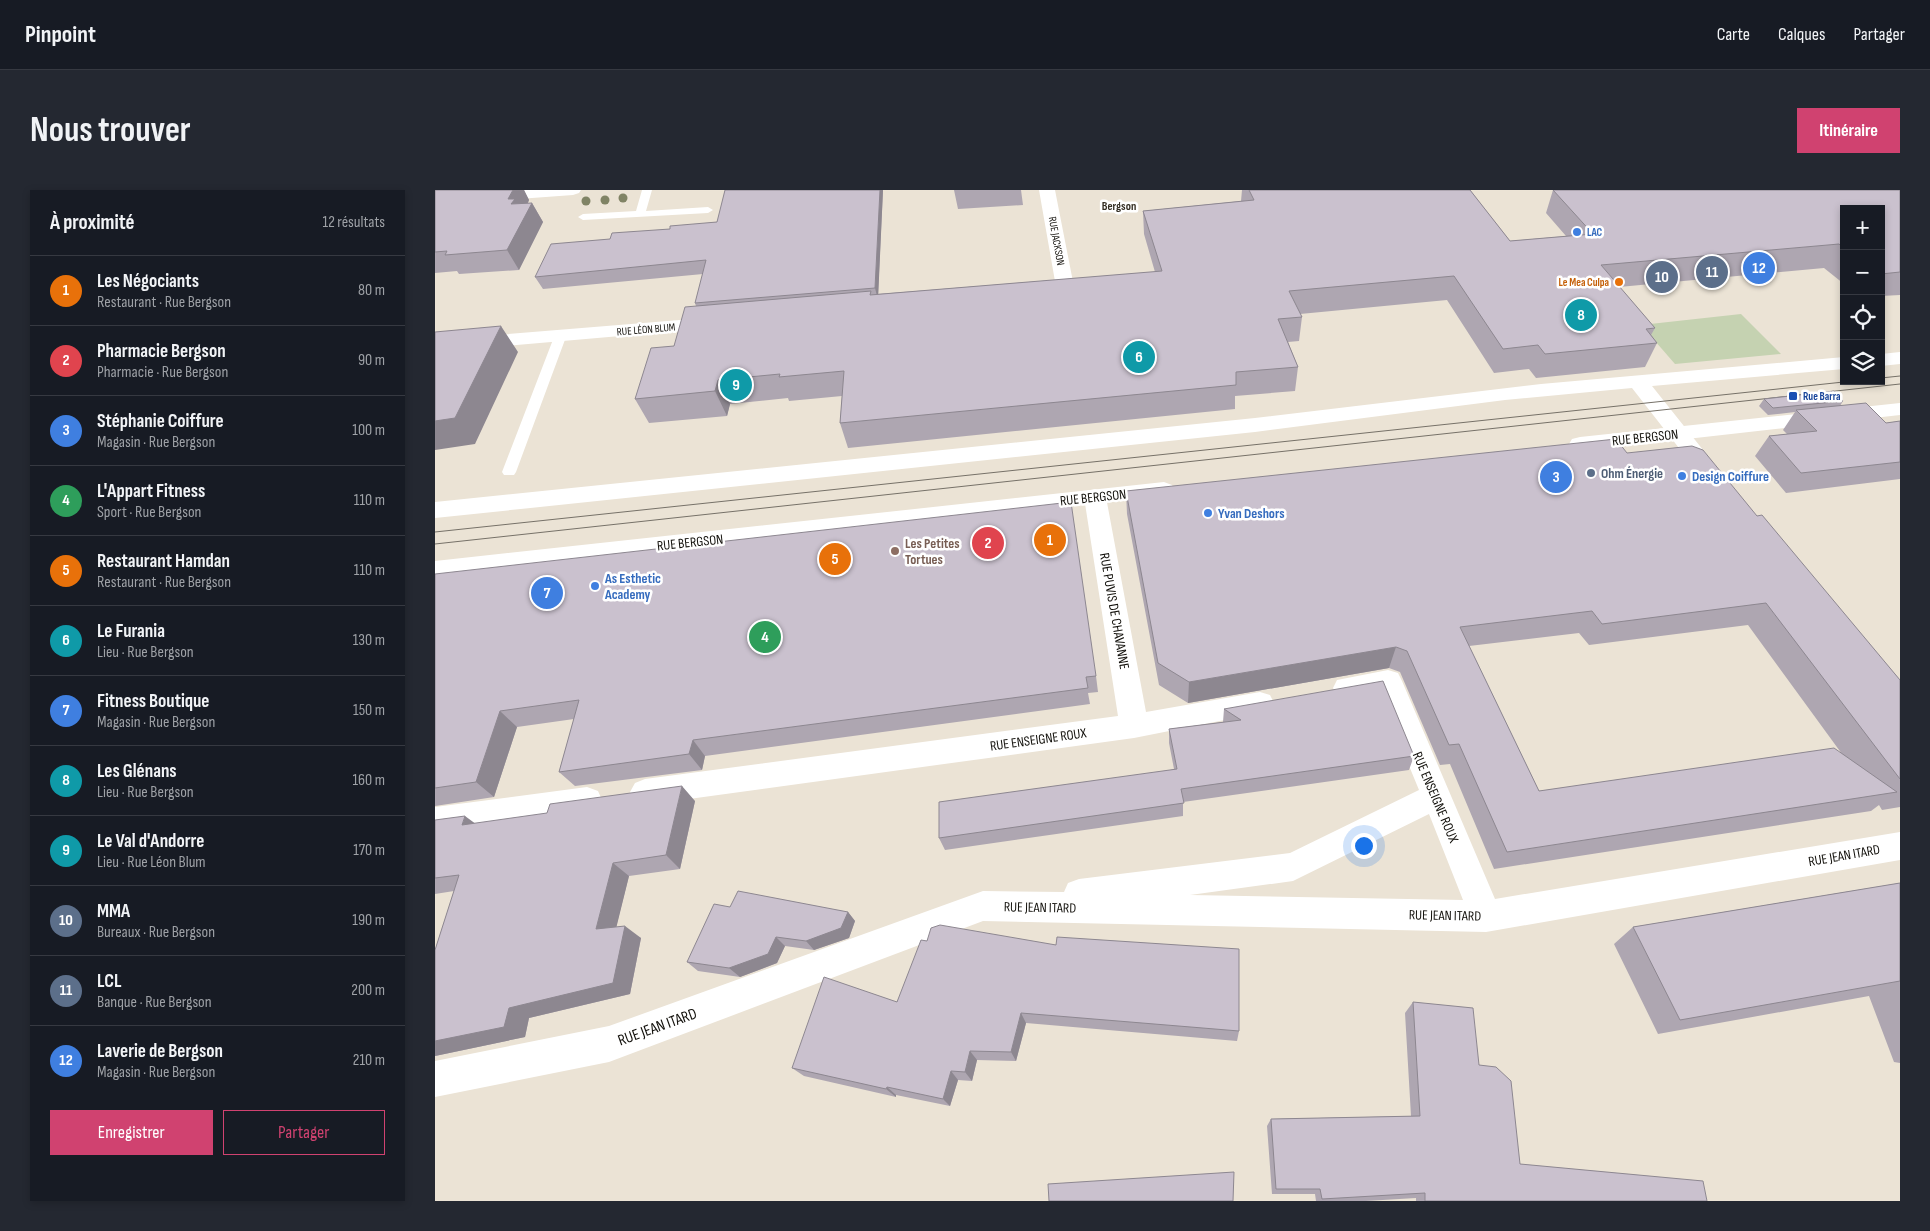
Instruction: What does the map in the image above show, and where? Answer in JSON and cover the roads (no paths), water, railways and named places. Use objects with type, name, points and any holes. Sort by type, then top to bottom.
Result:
[{"type":"street","points":[[435,200],[507,192],[573,190]]},
{"type":"street","name":"RUE JACKSON","points":[[1026,296],[1066,292],[1047,190]]},
{"type":"street","name":"RUE LÉON BLUM","points":[[435,346],[738,321]]},
{"type":"street","points":[[1885,360],[1900,358]]},
{"type":"street","points":[[435,510],[1206,430],[1366,412],[1404,405],[1637,381],[1840,364]]},
{"type":"street","points":[[1637,381],[1727,493]]},
{"type":"street","name":"RUE BERGSON","points":[[1561,446],[1900,409]]},
{"type":"street","name":"RUE BERGSON","points":[[435,570],[1184,487]]},
{"type":"street","name":"RUE PUVIS DE CHAVANNE","points":[[1095,497],[1135,726]]},
{"type":"street","name":"RUE ENSEIGNE ROUX","points":[[1320,693],[1388,681],[1485,916]]},
{"type":"street","name":"RUE ENSEIGNE ROUX","points":[[435,821],[1135,726],[1281,700]]},
{"type":"street","name":"RUE JEAN ITARD","points":[[435,1079],[609,1044],[983,906],[1293,867],[1435,796]]},
{"type":"street","name":"RUE JEAN ITARD","points":[[983,906],[1485,916],[1900,846]]},
{"type":"lane","points":[[640,214],[647,190]]},
{"type":"lane","points":[[583,217],[708,210]]},
{"type":"lane","points":[[509,472],[560,337]]},
{"type":"tram line","points":[[1885,378],[1900,376]]},
{"type":"tram line","points":[[435,532],[1840,382]]},
{"type":"tram line","points":[[435,544],[1900,384]]},
{"type":"place","name":"LAC","points":[[1577,232]]},
{"type":"place","name":"Laverie de Bergson","points":[[1759,268]]},
{"type":"place","name":"LCL","points":[[1712,272]]},
{"type":"place","name":"MMA","points":[[1662,277]]},
{"type":"place","name":"Le Mea Culpa","points":[[1619,282]]},
{"type":"place","name":"Les Glénans","points":[[1581,315]]},
{"type":"place","name":"Le Furania","points":[[1139,357]]},
{"type":"place","name":"Le Val d'Andorre","points":[[736,385]]},
{"type":"place","name":"Rue Barra","points":[[1793,396]]},
{"type":"place","name":"Ohm Énergie","points":[[1591,473]]},
{"type":"place","name":"Design Coiffure","points":[[1682,476]]},
{"type":"place","name":"Stéphanie Coiffure","points":[[1556,477]]},
{"type":"place","name":"Yvan Deshors","points":[[1208,513]]},
{"type":"place","name":"Les Négociants","points":[[1050,540]]},
{"type":"place","name":"Pharmacie Bergson","points":[[988,543]]},
{"type":"place","name":"Les Petites Tortues","points":[[895,551]]},
{"type":"place","name":"Restaurant Hamdan","points":[[835,559]]},
{"type":"place","name":"As Esthetic Academy","points":[[595,586]]},
{"type":"place","name":"Fitness Boutique","points":[[547,593]]},
{"type":"place","name":"L'Appart Fitness","points":[[765,637]]},
{"type":"district","name":"Bergson","points":[[1119,206]]}]
